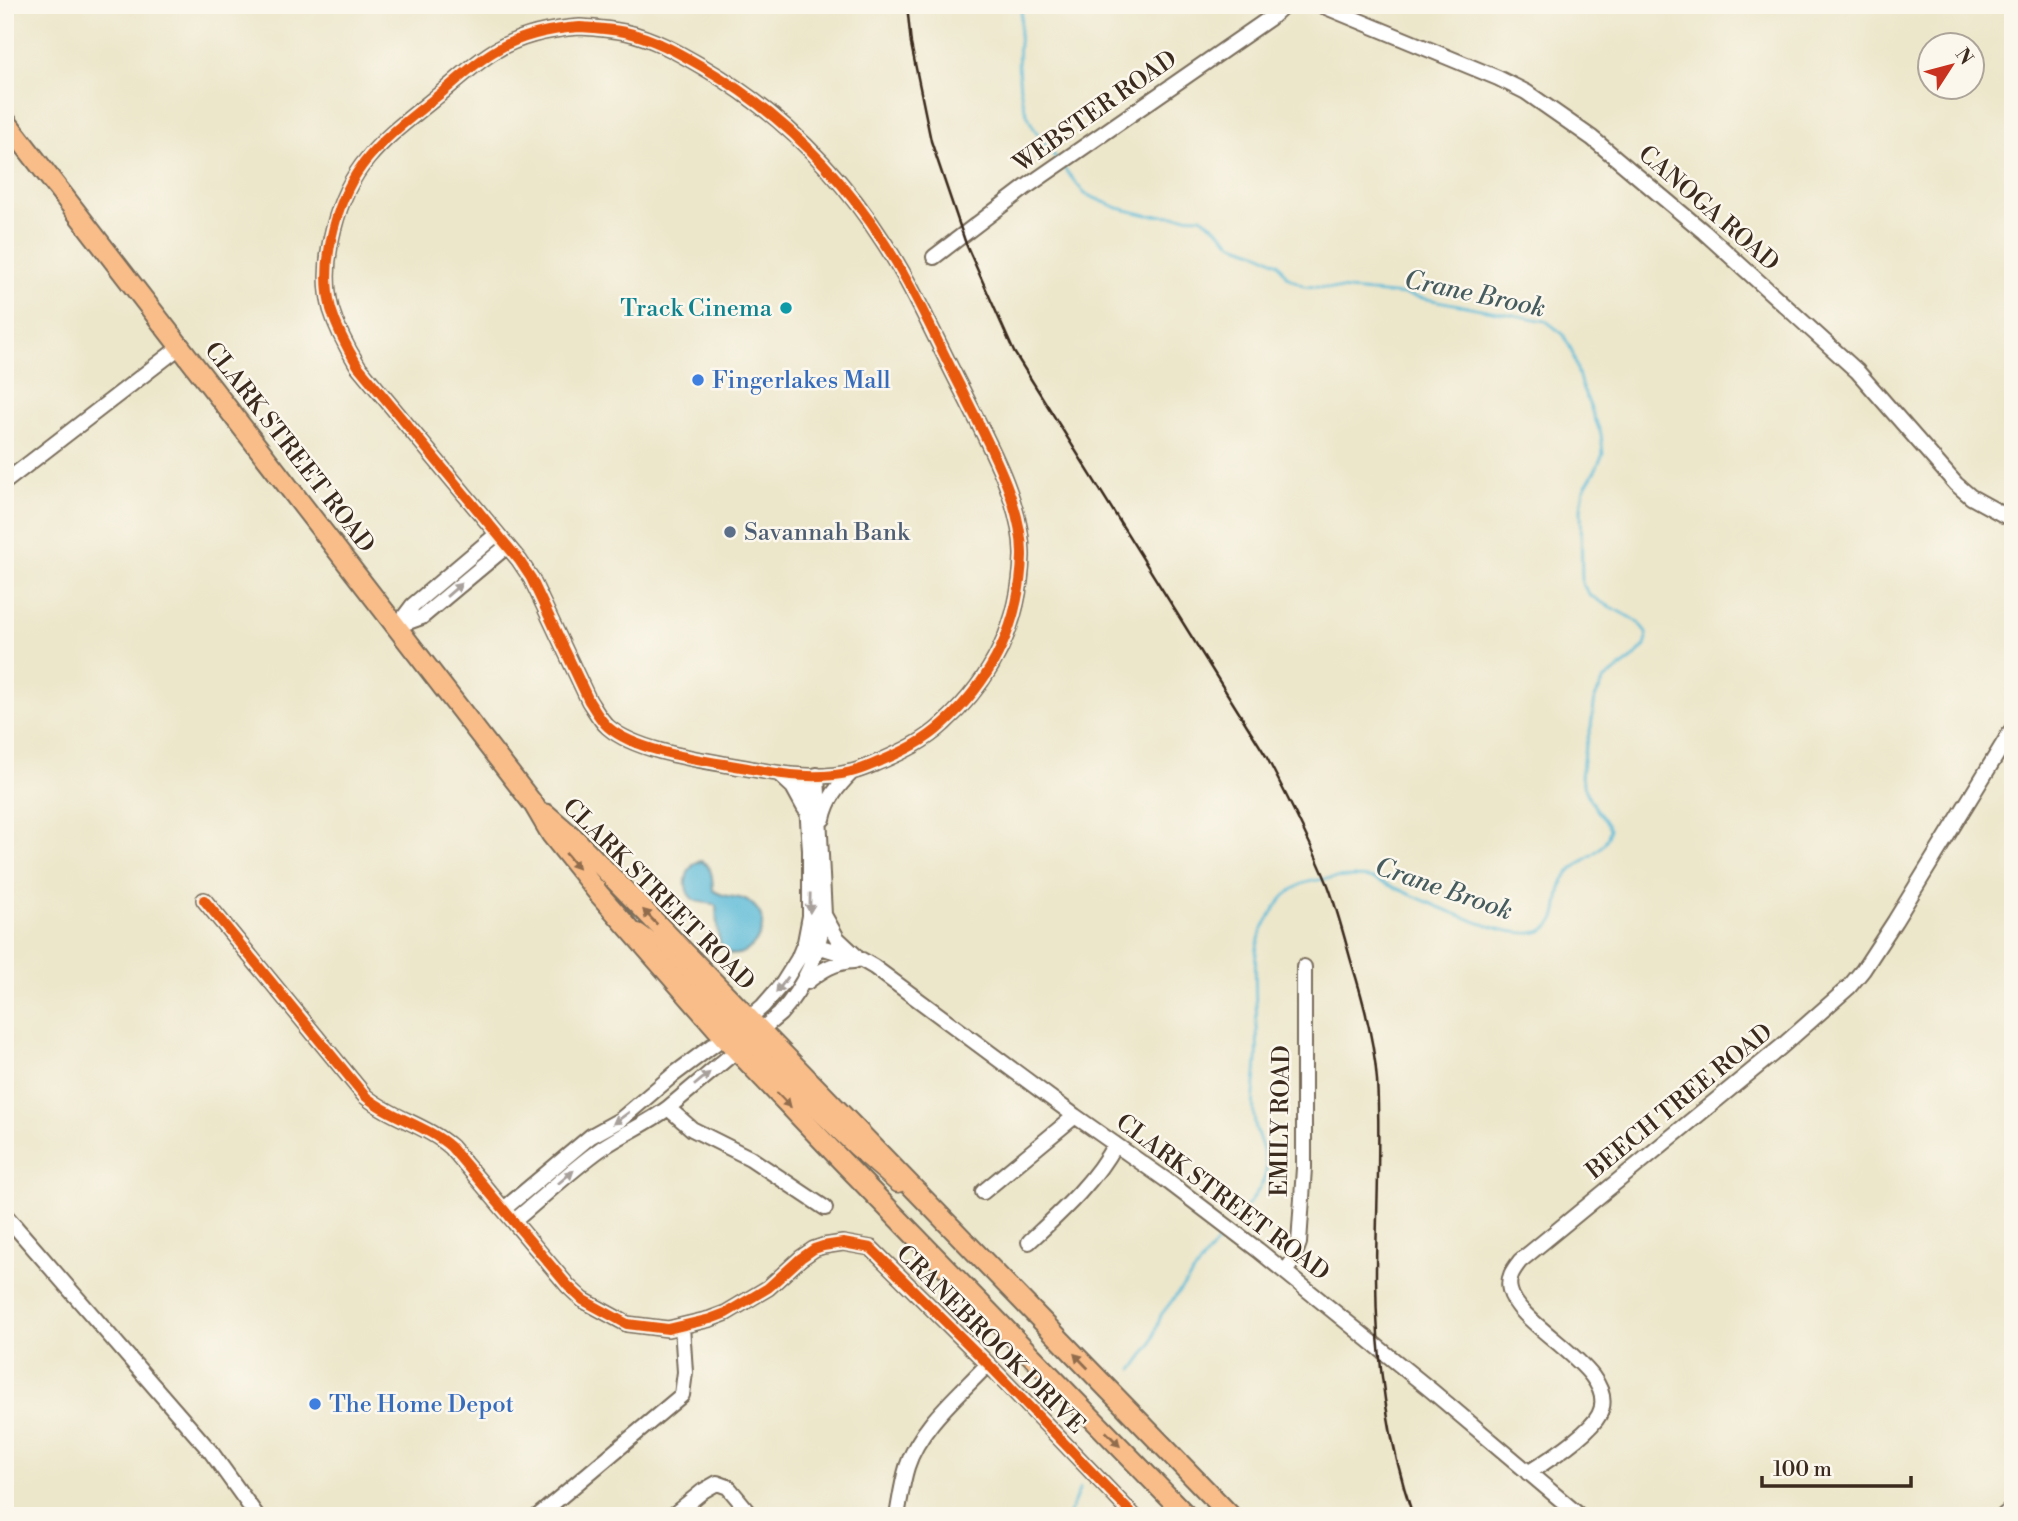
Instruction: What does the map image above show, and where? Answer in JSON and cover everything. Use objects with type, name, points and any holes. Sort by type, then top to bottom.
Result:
[{"type":"highway","name":"CLARK STREET ROAD","points":[[5,120],[534,805],[551,834],[624,923],[742,1035]]},
{"type":"highway","name":"CLARK STREET ROAD","points":[[534,805],[576,840],[742,1035],[1187,1516]]},
{"type":"highway","points":[[742,1035],[950,1225],[1231,1516]]},
{"type":"street","name":"WEBSTER ROAD","points":[[934,257],[1069,157],[1270,18],[1283,5]]},
{"type":"street","name":"CANOGA ROAD","points":[[1321,5],[1526,92],[1592,138],[1704,232],[1857,372],[1956,484],[1971,497],[2013,520]]},
{"type":"street","points":[[566,28],[606,29],[658,43],[730,84],[782,123],[831,172],[871,222],[897,263],[990,447],[1012,501],[1022,554],[1012,621],[1002,647],[987,675],[958,710],[931,735],[898,754],[852,772],[811,776],[779,774],[653,748],[631,741],[609,728],[589,701],[531,578],[497,534],[358,366],[348,350],[331,309],[328,288],[334,226],[348,187],[378,146],[495,50],[539,34],[566,28]]},
{"type":"street","points":[[5,482],[181,346]]},
{"type":"street","points":[[397,626],[414,605],[497,534]]},
{"type":"street","points":[[397,626],[422,617],[507,546]]},
{"type":"street","name":"BEECH TREE ROAD","points":[[1528,1473],[1549,1460],[1595,1421],[1601,1410],[1603,1397],[1594,1377],[1514,1299],[1509,1287],[1513,1270],[1520,1261],[1781,1047],[1849,987],[1895,921],[2013,728]]},
{"type":"street","points":[[821,831],[829,800],[852,772]]},
{"type":"street","points":[[779,774],[793,786],[809,815]]},
{"type":"street","name":"CLARK STREET ROAD","points":[[742,1035],[780,1014],[801,987],[812,965],[809,815],[811,776]]},
{"type":"street","name":"CLARK STREET ROAD","points":[[742,1035],[811,944],[824,915],[821,831],[811,776]]},
{"type":"street","name":"CRANEBROOK DRIVE","points":[[204,900],[365,1096],[395,1116],[439,1136],[465,1161],[583,1300],[627,1324],[668,1329],[726,1313],[768,1288],[814,1249],[843,1243],[871,1248],[988,1364],[1134,1516]]},
{"type":"street","points":[[824,915],[837,938],[862,960]]},
{"type":"street","name":"CLARK STREET ROAD","points":[[811,944],[862,960],[1186,1195],[1266,1256],[1432,1391],[1580,1516]]},
{"type":"street","points":[[801,987],[833,964],[862,960]]},
{"type":"street","name":"EMILY ROAD","points":[[1285,1272],[1299,1243],[1304,1168],[1304,967]]},
{"type":"street","points":[[504,1209],[591,1136],[620,1120],[673,1075],[742,1035]]},
{"type":"street","points":[[514,1221],[603,1148],[668,1108],[742,1035]]},
{"type":"street","points":[[673,1075],[665,1091],[668,1108],[692,1129],[750,1158],[825,1208]]},
{"type":"street","points":[[983,1192],[1075,1116]]},
{"type":"street","points":[[1029,1242],[1085,1187],[1115,1144]]},
{"type":"street","points":[[5,1215],[211,1452],[257,1516]]},
{"type":"street","points":[[538,1516],[682,1395],[685,1372],[682,1326]]},
{"type":"street","points":[[897,1516],[908,1466],[914,1452],[945,1408],[988,1364]]},
{"type":"street","points":[[672,1516],[717,1483],[728,1487],[752,1516]]},
{"type":"street","points":[[2003,1516],[2013,1508]]},
{"type":"water","points":[[701,861],[710,870],[713,890],[751,903],[761,918],[762,928],[758,938],[744,952],[727,952],[718,936],[716,906],[694,900],[687,890],[688,872]]},
{"type":"waterway","name":"Crane Brook","points":[[1022,5],[1018,65],[1021,95],[1033,127],[1056,158]]},
{"type":"waterway","name":"Crane Brook","points":[[1062,166],[1085,194],[1118,208],[1147,215],[1201,217],[1232,243],[1278,263],[1287,277],[1304,286],[1405,295],[1546,321],[1563,334],[1572,351],[1581,384],[1601,434],[1603,454],[1584,489],[1581,508],[1582,584],[1590,595],[1637,621],[1646,632],[1647,638],[1645,646],[1631,660],[1604,680],[1595,698],[1581,777],[1589,798],[1610,829],[1604,844],[1574,868],[1564,880],[1556,915],[1548,927],[1534,933],[1513,932],[1489,926],[1373,879],[1357,877],[1300,885],[1277,905],[1261,935],[1255,967],[1257,1048],[1254,1116],[1266,1170],[1258,1192],[1233,1223]]},
{"type":"waterway","name":"Crane Brook","points":[[1133,1370],[1151,1345],[1161,1315],[1226,1231]]},
{"type":"waterway","points":[[1068,1516],[1080,1488]]},
{"type":"railway","points":[[907,5],[911,44],[931,141],[966,244],[1014,352],[1266,756],[1331,894],[1364,1005],[1376,1065],[1379,1129],[1376,1276],[1378,1337],[1390,1428],[1413,1516]]},
{"type":"cycle path","points":[[580,27],[614,30],[666,46],[757,103],[827,168],[867,218],[906,279],[991,449],[1010,493],[1021,536],[1022,556],[1016,605],[1000,649],[961,707],[936,730],[922,741],[862,769],[814,776],[764,771],[657,750],[638,744],[608,727],[589,701],[531,578],[519,560],[358,366],[336,324],[331,309],[327,271],[333,229],[347,190],[368,158],[400,127],[493,52],[535,34],[580,27]]},
{"type":"cycle path","points":[[204,900],[365,1096],[451,1147],[568,1286],[583,1300],[627,1324],[668,1329],[726,1313],[768,1288],[814,1249],[843,1243],[871,1248],[988,1364],[1134,1516]]},
{"type":"place","name":"Track Cinema","points":[[786,308]]},
{"type":"place","name":"Fingerlakes Mall","points":[[698,380]]},
{"type":"place","name":"Savannah Bank","points":[[730,532]]},
{"type":"place","name":"The Home Depot","points":[[315,1404]]}]
